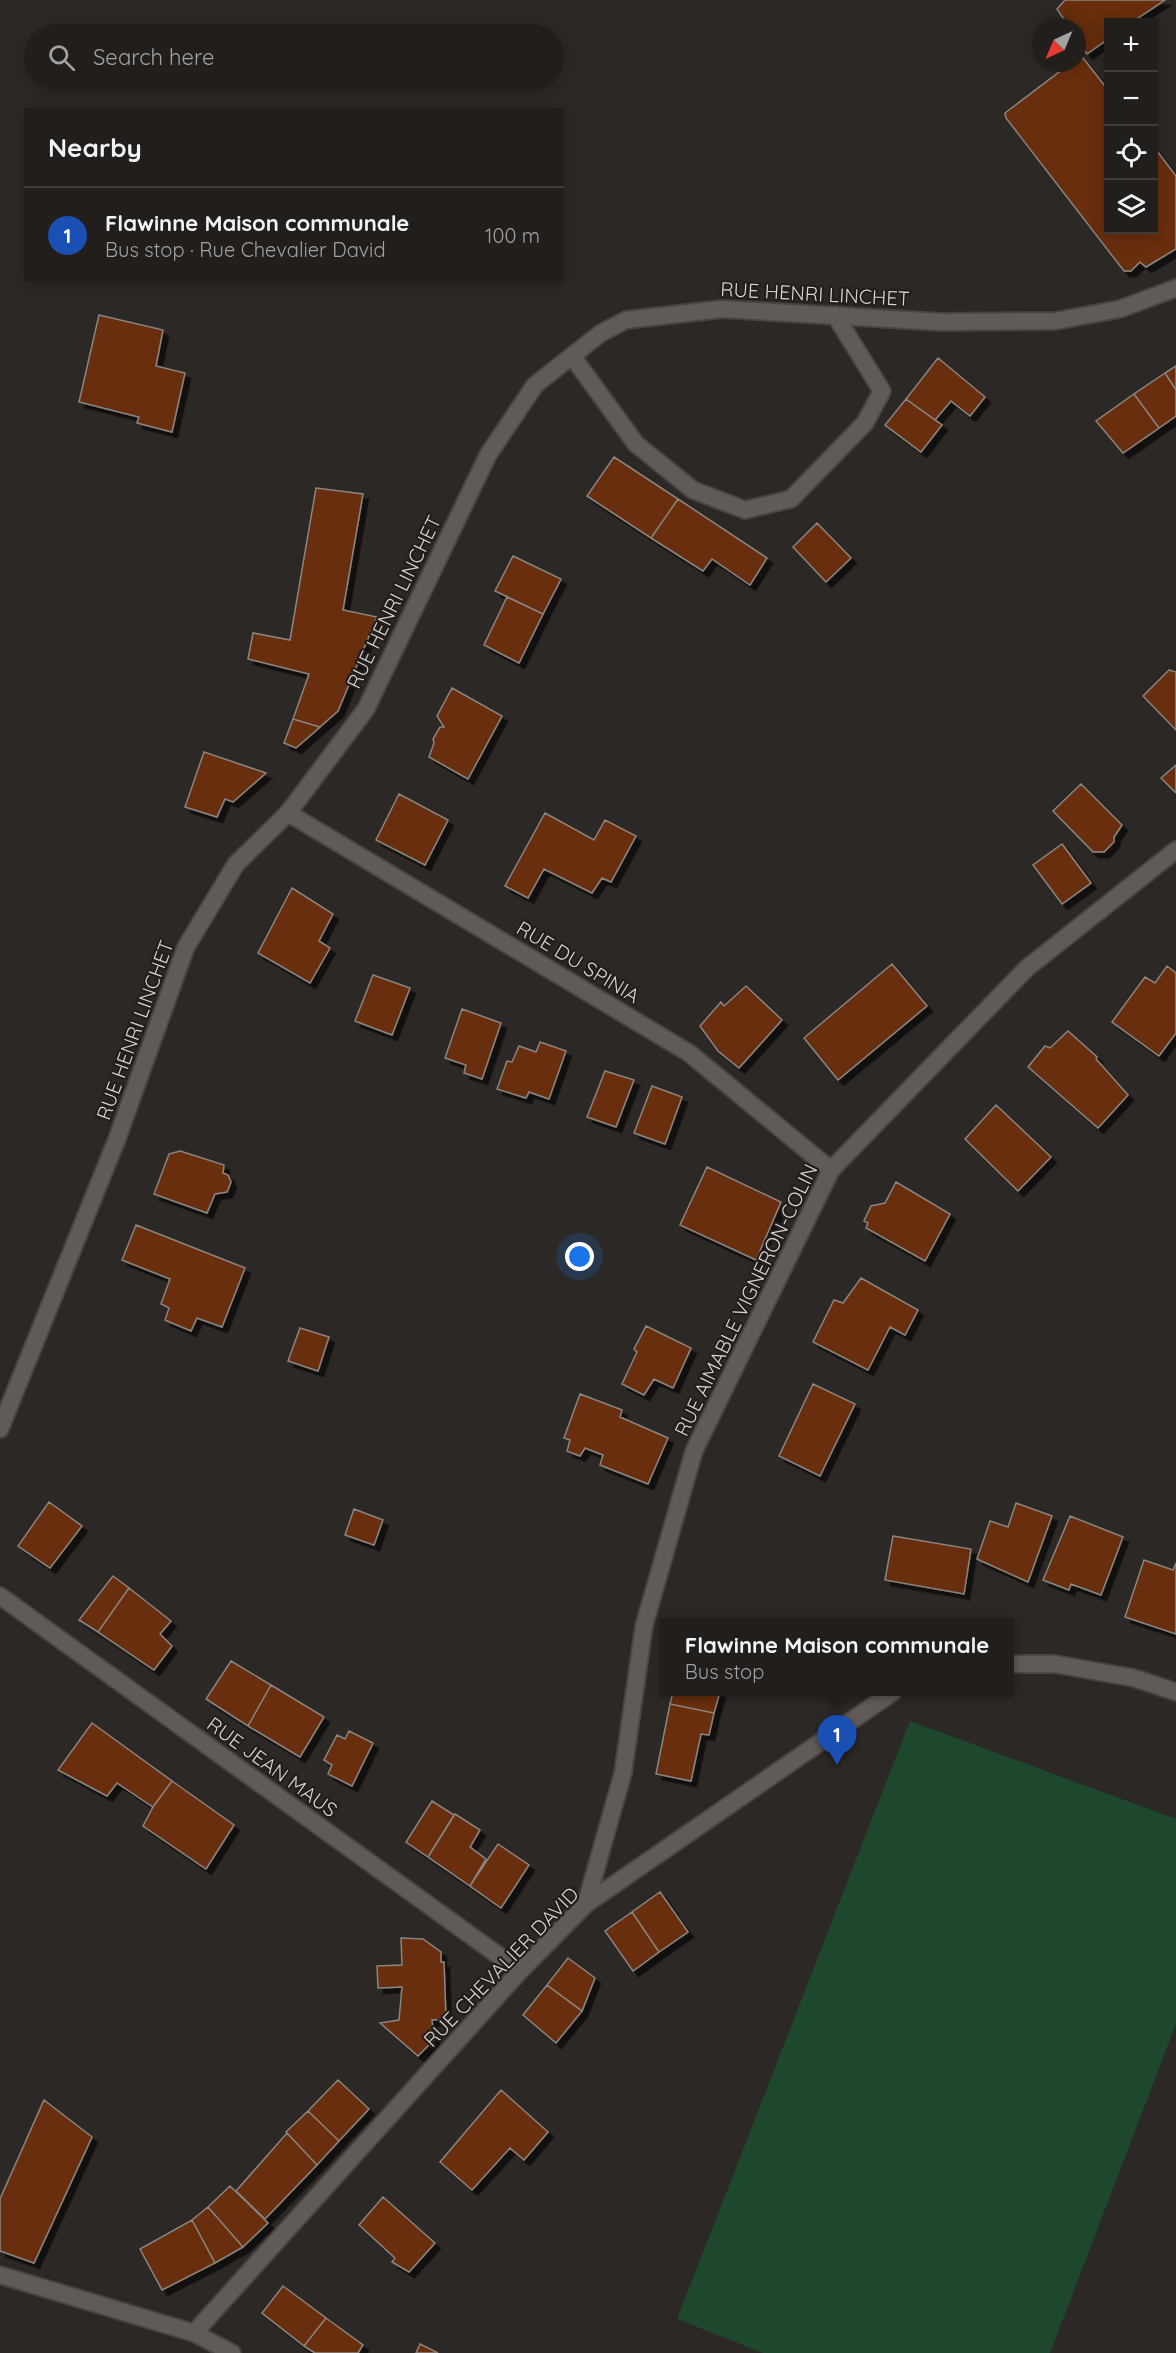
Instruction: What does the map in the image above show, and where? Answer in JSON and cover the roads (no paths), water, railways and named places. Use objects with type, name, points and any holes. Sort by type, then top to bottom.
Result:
[{"type":"street","name":"RUE HENRI LINCHET","points":[[0,1429],[117,1139],[186,947],[236,864],[288,813],[366,709],[488,455],[535,385],[602,333],[626,320],[722,309],[941,322],[1055,321],[1120,309],[1176,288]]},
{"type":"street","points":[[572,356],[636,444],[693,490],[745,510],[791,499],[864,423],[882,391],[835,315]]},
{"type":"street","name":"RUE DU SPINIA","points":[[288,813],[688,1053],[831,1170]]},
{"type":"street","name":"RUE AIMABLE VIGNERON-COLIN","points":[[586,1904],[623,1773],[644,1626],[694,1451],[831,1170],[1027,968],[1176,850]]},
{"type":"street","name":"RUE JEAN MAUS","points":[[0,1596],[520,1971]]},
{"type":"street","points":[[1014,1664],[1055,1664],[1134,1678],[1176,1692]]},
{"type":"street","name":"RUE CHEVALIER DAVID","points":[[194,2333],[520,1971],[586,1904],[887,1696]]},
{"type":"street","points":[[0,2275],[194,2333],[232,2353]]},
{"type":"place","name":"Flawinne Maison communale","points":[[837,1765]]}]
